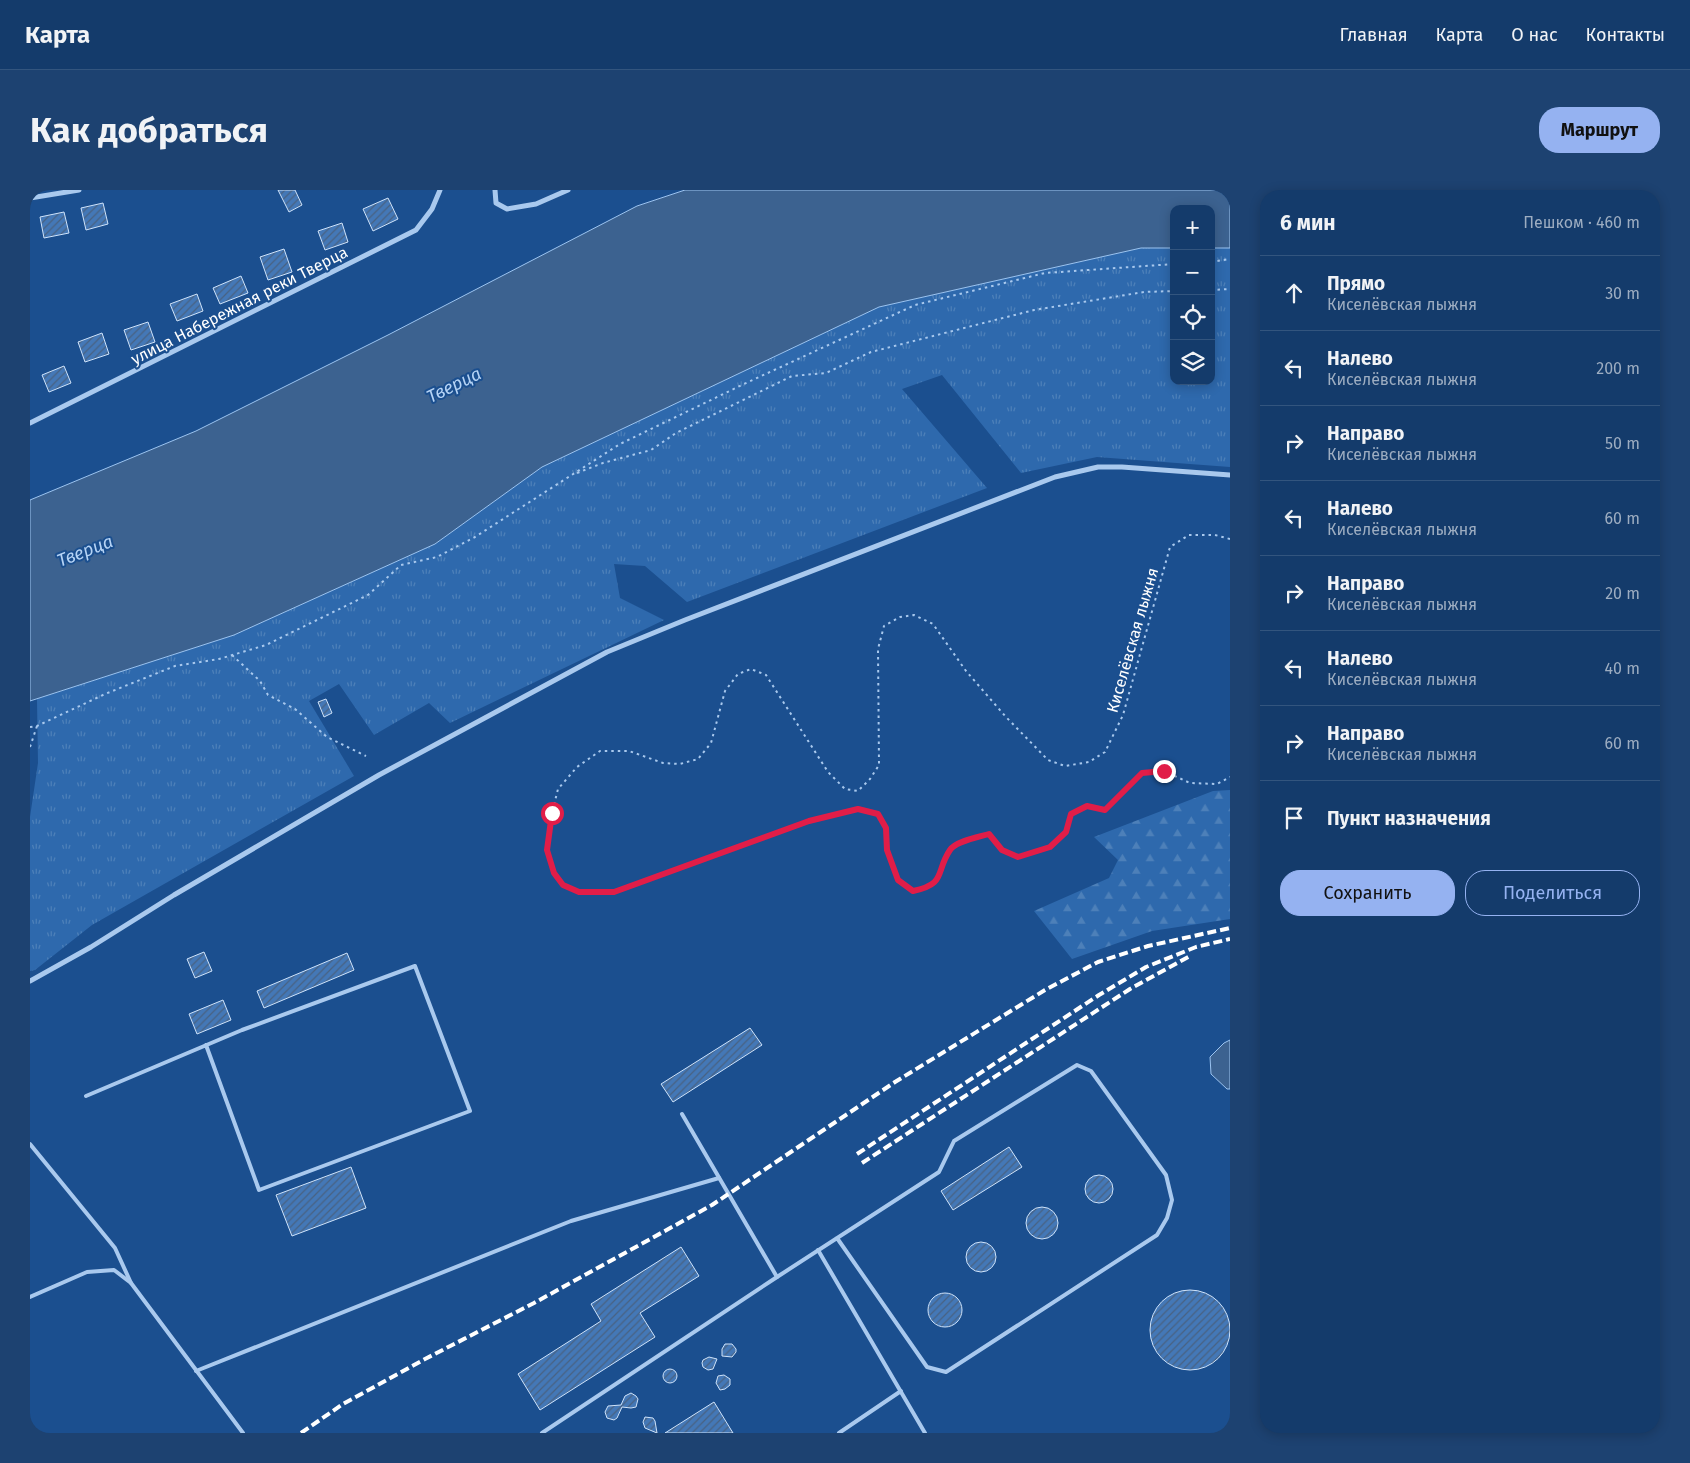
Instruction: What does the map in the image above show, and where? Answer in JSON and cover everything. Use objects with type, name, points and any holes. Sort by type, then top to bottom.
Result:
[{"type":"street","points":[[30,198],[80,190]]},
{"type":"street","name":"улица Набережная реки Тверца","points":[[30,423],[416,230],[432,209],[440,190]]},
{"type":"street","points":[[495,190],[496,203],[507,209],[536,204],[568,190]]},
{"type":"street","points":[[30,981],[91,947],[174,895],[379,775],[607,652],[1054,477],[1098,468],[1122,467],[1230,476]]},
{"type":"lane","points":[[86,1096],[206,1045],[251,1027],[415,966],[470,1111],[259,1190],[206,1045]]},
{"type":"lane","points":[[542,1433],[818,1250],[939,1172],[954,1140],[1078,1065],[1091,1072],[1166,1175],[1172,1200],[1168,1218],[1157,1235],[946,1372],[927,1367],[838,1238]]},
{"type":"lane","points":[[682,1114],[777,1277]]},
{"type":"lane","points":[[30,1144],[115,1248],[131,1283],[243,1433]]},
{"type":"lane","points":[[196,1370],[572,1221],[719,1178]]},
{"type":"lane","points":[[818,1250],[925,1433]]},
{"type":"lane","points":[[30,1297],[87,1272],[114,1270],[131,1283]]},
{"type":"lane","points":[[839,1433],[900,1391]]},
{"type":"path","points":[[1215,261],[1230,259]]},
{"type":"path","points":[[30,727],[37,726],[105,694],[175,666],[219,659],[266,644],[368,595],[401,565],[437,557],[475,537],[620,444],[915,305],[1045,273],[1170,264]]},
{"type":"path","points":[[1215,290],[1230,289]]},
{"type":"path","points":[[572,475],[603,463],[651,450],[676,433],[792,376],[826,373],[871,352],[1034,310],[1144,292],[1170,291]]},
{"type":"path","name":"Киселёвская лыжня","points":[[1230,539],[1215,535],[1189,535],[1170,546],[1123,715],[1105,752],[1089,762],[1065,766],[1048,760],[1006,718],[966,671],[933,624],[914,616],[900,617],[884,626],[878,649],[879,765],[870,779],[858,790],[845,789],[828,772],[766,676],[751,669],[738,674],[725,691],[711,743],[698,759],[680,764],[663,763],[629,751],[600,751],[577,767],[558,789],[552,813],[547,850],[554,873],[563,885],[579,892],[614,892],[809,821],[858,809],[878,814],[886,828],[887,850],[898,880],[913,891],[926,888],[936,881],[950,849],[971,838],[989,834],[1002,850],[1018,857],[1050,847],[1066,832],[1071,814],[1087,806],[1105,810],[1142,773],[1164,771],[1190,783],[1217,784],[1230,778]]},
{"type":"path","points":[[232,655],[260,681],[268,694],[295,709],[327,737],[366,756]]},
{"type":"path","points":[[30,747],[37,726]]},
{"type":"green space","points":[[1141,248],[1170,248],[1170,385],[1215,385],[1215,248],[1230,248],[1230,467],[1097,457],[1021,473],[942,375],[902,389],[987,488],[687,602],[645,566],[614,564],[620,598],[664,620],[450,723],[429,703],[374,735],[339,684],[309,701],[354,776],[92,925],[35,970],[30,971],[30,817],[38,763],[37,699],[234,635],[435,544],[542,467],[879,307]]},
{"type":"green space","points":[[1230,790],[1230,919],[1152,931],[1072,959],[1034,911],[1109,878],[1118,860],[1094,837],[1213,791]]},
{"type":"water","name":"Тверца","points":[[685,190],[1230,190],[1230,248],[1215,248],[1215,205],[1170,205],[1170,248],[1141,248],[879,307],[542,467],[435,544],[234,635],[30,701],[30,500],[196,431],[388,335],[637,206]]},
{"type":"water","points":[[1230,1040],[1230,1089],[1227,1089],[1211,1074],[1210,1057],[1224,1043]]},
{"type":"building","points":[[278,190],[295,190],[302,205],[289,212]]},
{"type":"building","points":[[388,198],[398,219],[373,231],[363,209]]},
{"type":"building","points":[[103,203],[108,224],[86,230],[81,208]]},
{"type":"building","points":[[64,212],[69,233],[44,238],[40,217]]},
{"type":"building","points":[[342,223],[348,242],[325,250],[318,231]]},
{"type":"building","points":[[284,249],[292,272],[268,280],[260,257]]},
{"type":"building","points":[[241,276],[248,293],[220,304],[213,288]]},
{"type":"building","points":[[197,294],[203,311],[177,321],[170,304]]},
{"type":"building","points":[[148,322],[155,342],[131,350],[124,330]]},
{"type":"building","points":[[102,333],[109,354],[85,362],[78,342]]},
{"type":"building","points":[[64,366],[71,383],[49,392],[42,375]]},
{"type":"building","points":[[326,699],[332,713],[324,717],[318,702]]},
{"type":"building","points":[[204,952],[212,971],[195,978],[187,959]]},
{"type":"building","points":[[347,953],[354,970],[264,1008],[257,991]]},
{"type":"building","points":[[223,1000],[231,1020],[197,1034],[189,1014]]},
{"type":"building","points":[[750,1028],[762,1045],[673,1102],[661,1084]]},
{"type":"building","points":[[1009,1147],[1022,1167],[953,1210],[941,1191]]},
{"type":"building","points":[[351,1167],[366,1208],[292,1236],[276,1195]]},
{"type":"building","points":[[1099,1175],[1109,1179],[1113,1189],[1109,1199],[1099,1203],[1089,1199],[1085,1189],[1089,1179]]},
{"type":"building","points":[[1042,1207],[1048,1208],[1053,1212],[1057,1217],[1057,1229],[1053,1234],[1048,1238],[1042,1239],[1036,1238],[1031,1234],[1027,1229],[1026,1223],[1027,1217],[1031,1212],[1036,1208]]},
{"type":"building","points":[[981,1242],[987,1243],[995,1251],[995,1263],[987,1271],[981,1272],[975,1271],[967,1263],[966,1257],[967,1251],[975,1243]]},
{"type":"building","points":[[681,1247],[699,1276],[640,1313],[655,1337],[540,1410],[518,1374],[601,1321],[591,1304]]},
{"type":"building","points":[[1190,1290],[1205,1293],[1218,1302],[1227,1315],[1230,1330],[1227,1345],[1218,1358],[1205,1367],[1190,1370],[1175,1367],[1162,1358],[1153,1345],[1150,1330],[1153,1315],[1162,1302],[1175,1293]]},
{"type":"building","points":[[945,1293],[957,1298],[962,1310],[957,1322],[945,1327],[933,1322],[928,1310],[933,1298]]},
{"type":"building","points":[[725,1344],[732,1344],[736,1349],[732,1357],[722,1356],[722,1349]]},
{"type":"building","points":[[709,1357],[717,1359],[713,1369],[708,1370],[703,1367],[702,1363],[703,1360]]},
{"type":"building","points":[[667,1369],[673,1369],[677,1376],[673,1383],[667,1383],[663,1379],[663,1373]]},
{"type":"building","points":[[724,1375],[730,1379],[730,1385],[720,1390],[716,1383],[718,1376]]},
{"type":"building","points":[[631,1393],[638,1399],[636,1407],[622,1407],[617,1418],[614,1420],[607,1418],[605,1412],[608,1406],[621,1405],[625,1396]]},
{"type":"building","points":[[714,1402],[733,1433],[665,1433]]},
{"type":"building","points":[[645,1417],[653,1418],[657,1433],[645,1428],[643,1422]]},
{"type":"railway","points":[[301,1433],[343,1404],[534,1303],[712,1205],[895,1082],[1045,990],[1098,962],[1148,946],[1230,928]]},
{"type":"railway","points":[[857,1154],[1099,995],[1146,967],[1196,947],[1230,939]]},
{"type":"railway","points":[[862,1163],[1130,989],[1190,956]]},
{"type":"route","points":[[552,813],[547,850],[554,873],[563,885],[579,892],[614,892],[809,821],[858,809],[878,814],[886,828],[887,850],[898,880],[913,891],[926,888],[936,881],[950,849],[971,838],[989,834],[1002,850],[1018,857],[1050,847],[1066,832],[1071,814],[1087,806],[1105,810],[1142,773],[1164,771]]}]
